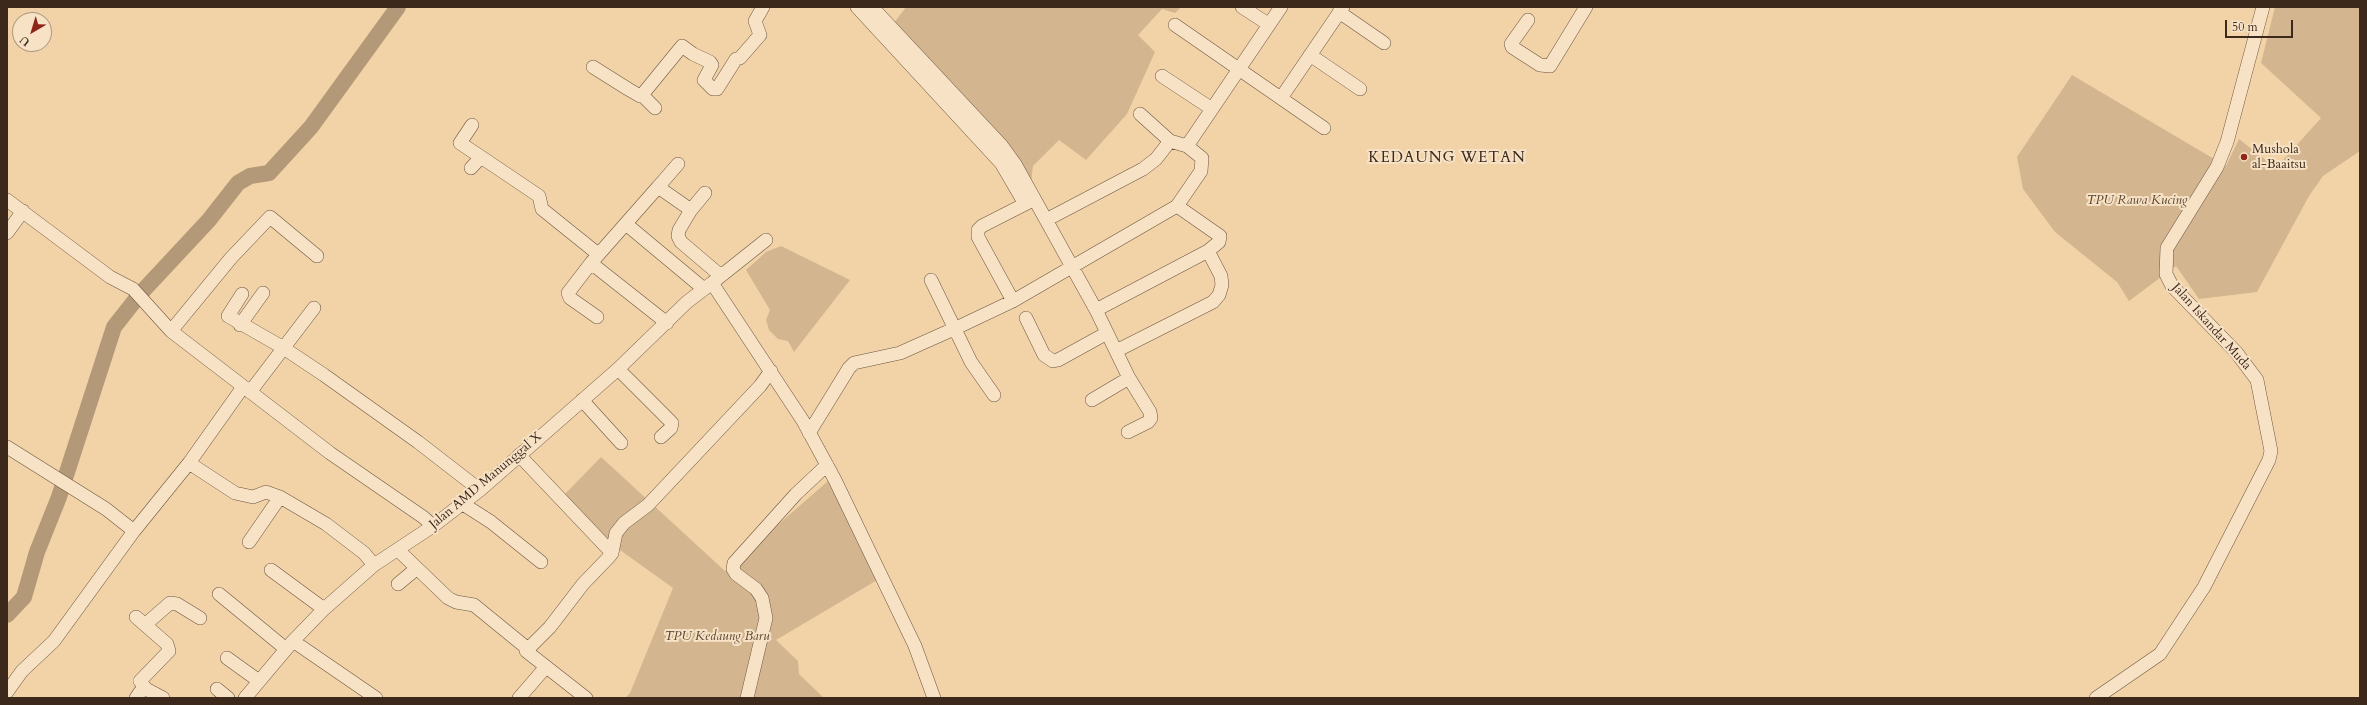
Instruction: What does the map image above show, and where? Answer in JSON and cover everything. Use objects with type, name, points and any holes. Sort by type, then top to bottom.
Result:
[{"type":"street","points":[[642,95],[682,46],[693,54],[710,62],[712,65],[704,80],[713,89],[717,89],[736,59],[740,58],[760,35],[755,21],[763,7]]},
{"type":"street","points":[[858,7],[993,154],[1046,220],[1096,310],[1129,378],[1151,418],[1148,422],[1128,432]]},
{"type":"street","points":[[872,7],[1002,146],[1015,164],[1030,201]]},
{"type":"street","points":[[1242,7],[1268,24]]},
{"type":"street","points":[[1187,146],[1268,24],[1281,7]]},
{"type":"street","points":[[1528,20],[1511,44],[1512,47],[1540,66],[1550,66],[1586,7]]},
{"type":"street","name":"Jalan Iskandar Muda","points":[[2096,698],[2160,654],[2204,587],[2269,460],[2271,451],[2257,380],[2236,352],[2172,286],[2166,274],[2167,248],[2217,167],[2227,142],[2263,7]]},
{"type":"street","points":[[1281,98],[1341,10],[1384,43]]},
{"type":"street","points":[[1175,25],[1324,128]]},
{"type":"street","points":[[1310,55],[1360,89]]},
{"type":"street","points":[[594,67],[628,89],[640,96],[642,95],[655,108]]},
{"type":"street","points":[[1162,76],[1212,109]]},
{"type":"street","points":[[809,433],[848,368],[854,363],[900,352],[1013,301],[1177,206],[1201,171],[1202,158],[1187,146],[1170,141],[1140,114]]},
{"type":"street","points":[[472,125],[460,143],[539,196],[542,209],[594,259],[667,323]]},
{"type":"street","points":[[1046,220],[1143,169],[1156,159],[1170,141]]},
{"type":"street","points":[[471,168],[481,157]]},
{"type":"street","points":[[597,317],[570,298],[568,292],[594,259],[678,164]]},
{"type":"street","points":[[658,187],[691,210]]},
{"type":"street","points":[[705,193],[691,210],[679,230],[678,236],[712,282],[771,371],[827,465],[915,646],[934,698]]},
{"type":"street","points":[[7,200],[110,277],[137,292],[171,331],[330,453],[423,517],[433,526]]},
{"type":"street","points":[[1013,301],[978,237],[978,230],[982,226],[1030,201]]},
{"type":"street","points":[[1096,310],[1208,251],[1219,242],[1220,236],[1177,206]]},
{"type":"street","points":[[7,232],[23,211]]},
{"type":"street","points":[[171,331],[231,258],[270,217],[317,256]]},
{"type":"street","points":[[626,224],[712,282]]},
{"type":"street","name":"Jalan AMD Manunggal X","points":[[246,698],[258,681],[289,645],[324,609],[374,566],[433,526],[480,490],[618,369],[687,302],[766,240]]},
{"type":"street","points":[[1116,351],[1213,302],[1219,295],[1222,285],[1221,276],[1208,251]]},
{"type":"street","points":[[931,280],[956,328],[971,362],[994,395]]},
{"type":"street","points":[[240,324],[263,293]]},
{"type":"street","points":[[242,294],[228,316],[282,347],[418,442],[480,490]]},
{"type":"street","points":[[7,692],[22,671],[54,641],[134,531],[246,389],[314,308]]},
{"type":"street","points":[[1026,318],[1044,355],[1053,361],[1058,360],[1108,333]]},
{"type":"street","points":[[618,369],[672,422],[671,428],[661,437]]},
{"type":"street","points":[[586,698],[526,653],[528,649],[550,627],[583,584],[612,553],[616,533],[624,523],[648,505],[760,386],[771,371]]},
{"type":"street","points":[[1092,400],[1129,378]]},
{"type":"street","points":[[582,400],[622,443]]},
{"type":"street","points":[[7,447],[106,509],[134,531]]},
{"type":"street","points":[[519,455],[612,553]]},
{"type":"street","points":[[189,463],[235,493],[253,497],[266,492],[280,497],[326,524],[364,553],[374,566]]},
{"type":"street","points":[[747,698],[766,618],[762,598],[751,585],[736,574],[733,569],[734,563],[796,494],[827,465]]},
{"type":"street","points":[[249,542],[280,497]]},
{"type":"street","points":[[463,504],[503,531],[541,562]]},
{"type":"street","points":[[398,550],[416,569],[448,598],[456,602],[474,605],[528,649]]},
{"type":"street","points":[[398,584],[416,569]]},
{"type":"street","points":[[271,570],[324,609]]},
{"type":"street","points":[[219,594],[289,645],[376,698]]},
{"type":"street","points":[[163,698],[141,694],[140,681],[169,651],[167,644],[141,620],[170,603],[177,604],[200,618]]},
{"type":"street","points":[[227,658],[258,681]]},
{"type":"street","points":[[519,698],[545,668]]},
{"type":"street","points":[[217,689],[228,698]]},
{"type":"green space","points":[[906,7],[1181,7],[1175,13],[1162,9],[1138,35],[1155,52],[1127,114],[1086,160],[1059,140],[1033,166],[1029,199],[887,32]]},
{"type":"green space","name":"TPU Rawa Kucing","points":[[2275,7],[2360,7],[2360,151],[2323,176],[2309,196],[2257,292],[2199,299],[2176,266],[2129,301],[2117,282],[2055,232],[2023,189],[2017,157],[2072,75],[2226,166],[2239,139],[2276,168],[2321,118],[2261,63]]},
{"type":"green space","points":[[781,246],[850,280],[794,352],[788,341],[778,339],[769,330],[766,320],[770,310],[746,270],[766,252]]},
{"type":"green space","name":"TPU Kedaung Baru","points":[[601,457],[725,571],[828,481],[879,579],[776,640],[798,661],[799,674],[824,698],[625,698],[630,693],[673,588],[606,540],[563,496]]},
{"type":"waterway","points":[[7,615],[24,597],[37,552],[59,497],[114,327],[140,294],[209,220],[238,183],[250,176],[269,173],[311,127],[398,7]]},
{"type":"place","name":"Mushola al-Baaitsu","points":[[2244,157]]},
{"type":"district","name":"KEDAUNG WETAN","points":[[1447,159]]}]
